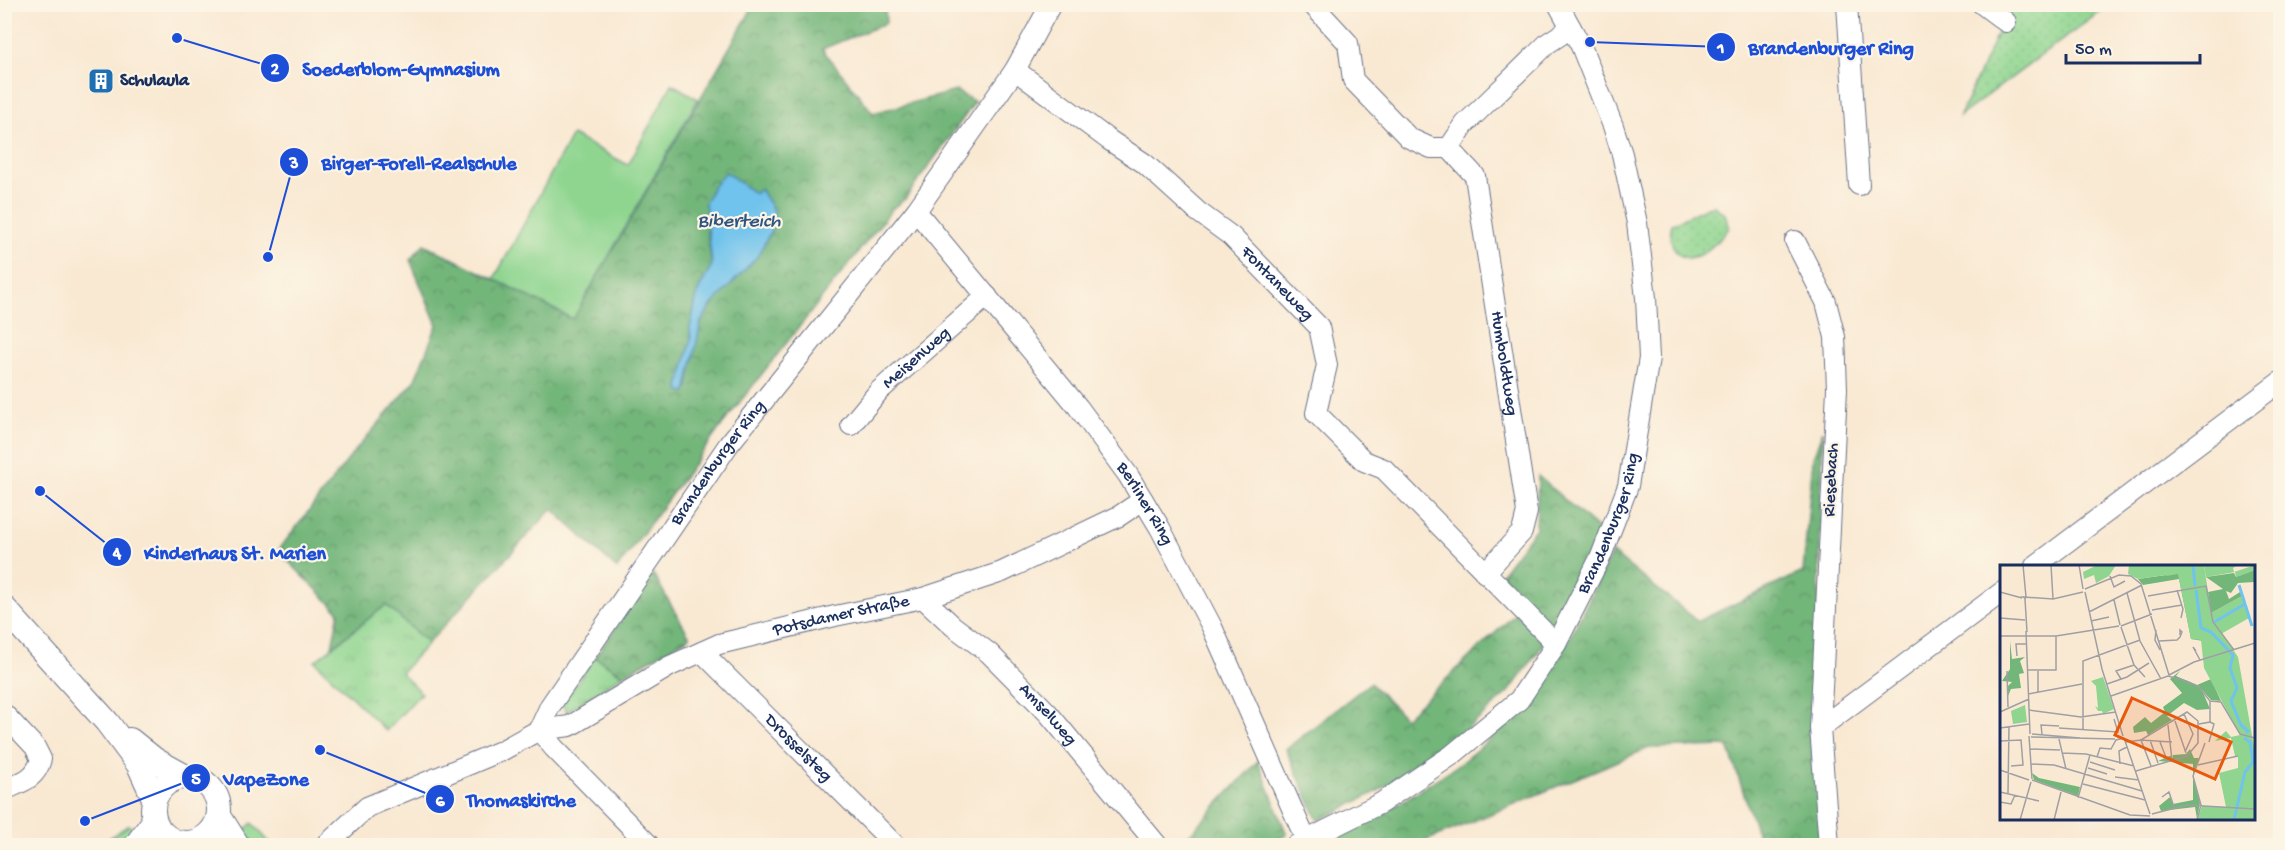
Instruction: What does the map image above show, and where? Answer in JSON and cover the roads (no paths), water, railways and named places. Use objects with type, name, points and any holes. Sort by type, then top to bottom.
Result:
[{"type":"street","name":"Brandenburger Ring","points":[[539,729],[550,706],[729,444],[916,211],[1015,70],[1051,4]]},
{"type":"street","points":[[1312,4],[1348,42],[1353,80],[1409,138],[1431,148],[1449,148],[1464,124],[1548,43],[1571,28]]},
{"type":"street","name":"Brandenburger Ring","points":[[1301,843],[1381,802],[1452,755],[1519,700],[1556,644],[1600,556],[1628,486],[1649,358],[1646,298],[1637,223],[1622,154],[1597,86],[1558,4]]},
{"type":"street","points":[[1847,4],[1859,185]]},
{"type":"street","points":[[1982,4],[2006,22]]},
{"type":"street","name":"Fontaneweg","points":[[1015,70],[1109,140],[1144,163],[1197,211],[1231,236],[1319,327],[1327,365],[1316,413],[1364,461],[1384,469],[1556,644]]},
{"type":"street","name":"Humboldtweg","points":[[1449,148],[1475,176],[1527,512],[1522,532],[1485,573]]},
{"type":"street","name":"Berliner Ring","points":[[916,211],[1078,407],[1128,475],[1160,528],[1212,627],[1301,843]]},
{"type":"street","name":"Riesebach","points":[[1795,241],[1826,302],[1835,337],[1837,389],[1820,728],[1829,846]]},
{"type":"street","name":"Meisenweg","points":[[851,425],[879,391],[987,296]]},
{"type":"street","points":[[2038,565],[2280,382]]},
{"type":"street","name":"Potsdamer Straße","points":[[539,729],[570,726],[670,666],[719,644],[923,598],[1002,572],[1119,516],[1143,500]]},
{"type":"street","points":[[1820,728],[2000,593]]},
{"type":"street","name":"Amselweg","points":[[923,598],[953,626],[989,653],[1048,713],[1158,846]]},
{"type":"street","points":[[4,608],[107,722],[139,765],[154,808],[158,828],[165,837],[191,843],[214,828],[219,816],[218,802],[211,788],[199,779],[184,776],[155,760],[107,722]]},
{"type":"street","name":"Drosselsteg","points":[[702,651],[896,846]]},
{"type":"street","points":[[4,714],[35,747],[41,759],[38,771],[29,780],[4,790]]},
{"type":"street","points":[[325,846],[367,807],[501,751],[539,729],[554,748],[650,846]]},
{"type":"street","points":[[133,846],[166,782],[184,776]]},
{"type":"street","points":[[219,816],[238,846]]},
{"type":"water","name":"Biberteich","points":[[726,172],[755,194],[760,189],[775,216],[773,227],[757,257],[711,306],[701,322],[686,393],[681,392],[679,387],[691,340],[690,328],[698,291],[712,265],[705,203],[713,186]]},
{"type":"place","name":"Soederblom-Gymnasium","points":[[177,38]]},
{"type":"place","name":"Brandenburger Ring","points":[[1590,42]]},
{"type":"place","name":"Schulaula","points":[[101,81]]},
{"type":"place","name":"Birger-Forell-Realschule","points":[[268,257]]},
{"type":"place","name":"Kinderhaus St. Marien","points":[[40,491]]},
{"type":"place","name":"Thomaskirche","points":[[320,750]]},
{"type":"place","name":"VapeZone","points":[[85,821]]}]
